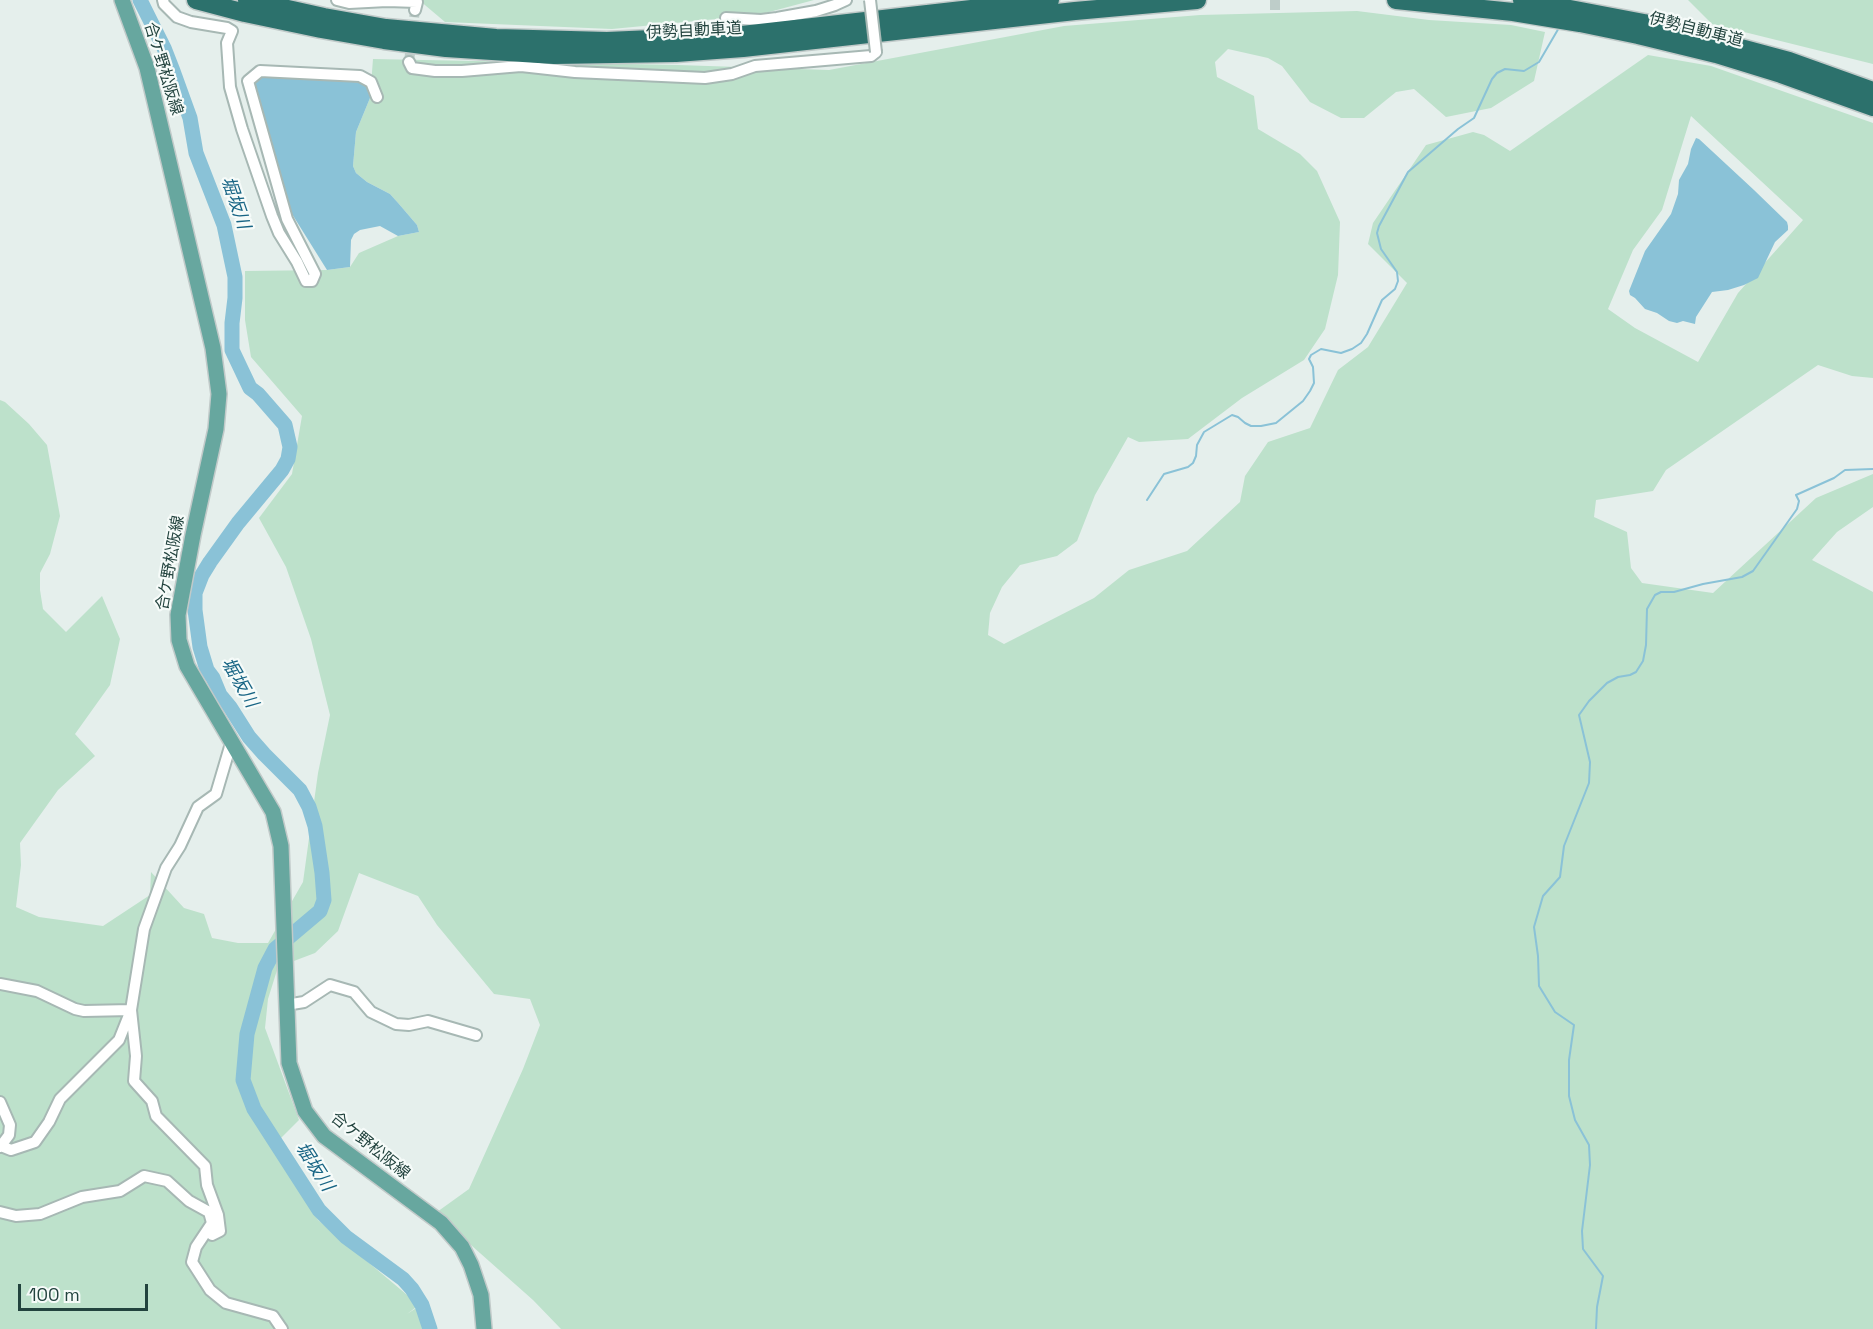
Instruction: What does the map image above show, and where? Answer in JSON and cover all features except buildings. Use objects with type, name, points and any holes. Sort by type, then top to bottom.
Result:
[{"type":"highway","name":"伊勢自動車道","points":[[196,0],[245,13],[384,40],[495,52],[607,55],[743,48],[1075,11],[1197,0]]},
{"type":"highway","name":"伊勢自動車道","points":[[247,0],[386,27],[496,38],[597,41],[742,35],[1050,0]]},
{"type":"highway","name":"伊勢自動車道","points":[[1396,0],[1513,12],[1638,35],[1716,54],[1781,74],[1873,107]]},
{"type":"highway","name":"伊勢自動車道","points":[[1522,0],[1634,20],[1789,62],[1873,91]]},
{"type":"main road","name":"合ケ野松阪線","points":[[122,0],[147,68],[213,348],[219,394],[216,429],[178,615],[179,640],[187,666],[273,812],[281,846],[289,1063],[305,1111],[324,1136],[441,1224],[462,1247],[481,1295],[484,1329]]},
{"type":"street","points":[[163,0],[177,17],[232,31],[226,43],[230,87],[241,127],[279,234],[306,281],[312,281],[315,274],[287,219],[248,81],[260,71],[360,76],[371,82],[377,97]]},
{"type":"street","points":[[337,0],[349,3],[387,1],[416,4]]},
{"type":"street","points":[[726,18],[760,20],[777,18],[816,10],[846,0]]},
{"type":"street","points":[[409,62],[412,68],[435,71],[521,66],[575,72],[705,78],[732,74],[755,66],[871,56],[876,52],[870,0]]},
{"type":"street","points":[[0,1102],[10,1125],[9,1135],[1,1146],[11,1150],[36,1142],[49,1122],[60,1098],[118,1040],[131,1010],[144,929],[166,868],[180,846],[198,807],[216,794],[232,740]]},
{"type":"street","points":[[0,984],[37,991],[84,1011],[131,1010]]},
{"type":"street","points":[[286,1005],[304,1002],[330,986],[354,992],[371,1012],[396,1024],[429,1021],[476,1035]]},
{"type":"street","points":[[0,1212],[16,1216],[40,1215],[82,1197],[120,1191],[144,1176],[167,1180],[189,1202],[208,1212],[212,1223],[212,1235],[220,1231],[218,1215],[207,1185],[205,1166],[156,1116],[152,1101],[134,1081],[136,1056],[131,1010]]},
{"type":"street","points":[[212,1223],[196,1247],[192,1262],[210,1290],[226,1303],[273,1316],[282,1329]]},
{"type":"green space","points":[[419,0],[814,0],[758,15],[612,29],[445,22]]},
{"type":"green space","points":[[1688,0],[1873,0],[1873,64],[1712,24]]},
{"type":"green space","points":[[1357,11],[1429,20],[1511,25],[1545,32],[1534,81],[1491,108],[1446,117],[1414,89],[1396,92],[1364,118],[1341,118],[1310,102],[1282,66],[1268,58],[1228,49],[1215,62],[1217,77],[1254,96],[1258,129],[1300,154],[1317,171],[1340,222],[1338,275],[1325,329],[1304,360],[1242,398],[1188,439],[1139,442],[1128,437],[1095,495],[1077,541],[1057,556],[1020,565],[1002,587],[990,613],[988,635],[1004,644],[1094,598],[1129,570],[1187,551],[1240,502],[1245,476],[1268,442],[1310,428],[1338,370],[1368,347],[1407,283],[1368,244],[1373,223],[1426,145],[1473,132],[1484,135],[1510,151],[1648,55],[1711,66],[1873,123],[1873,378],[1852,376],[1818,365],[1666,470],[1653,491],[1596,500],[1594,517],[1627,532],[1631,568],[1642,583],[1713,593],[1816,498],[1873,474],[1873,507],[1837,532],[1812,560],[1873,592],[1873,1329],[561,1329],[533,1300],[437,1212],[469,1189],[523,1069],[540,1025],[530,999],[494,994],[437,925],[418,896],[359,873],[338,931],[315,953],[278,967],[268,999],[265,1028],[299,1120],[272,1147],[318,1220],[419,1305],[407,1314],[418,1307],[428,1329],[0,1329],[0,400],[29,424],[47,445],[60,516],[50,554],[40,573],[43,609],[66,632],[102,596],[120,639],[110,685],[75,734],[95,756],[58,790],[20,843],[21,865],[16,907],[39,917],[103,926],[150,895],[151,872],[184,908],[204,914],[212,938],[238,943],[268,943],[303,882],[318,773],[330,715],[311,639],[286,567],[259,518],[292,474],[302,416],[251,357],[245,320],[245,271],[327,270],[350,267],[359,253],[398,236],[419,232],[417,225],[390,194],[367,182],[356,173],[353,166],[356,132],[370,98],[373,59],[829,70],[1064,26],[1200,15]],"holes":[[[1691,116],[1803,220],[1738,293],[1698,362],[1635,328],[1608,309],[1633,250],[1662,210]]]},
{"type":"water","points":[[261,77],[372,83],[370,98],[356,132],[353,166],[356,173],[367,182],[390,194],[417,225],[419,232],[398,236],[380,226],[360,230],[351,240],[350,267],[327,270],[292,214],[253,85]]},
{"type":"water","points":[[1696,138],[1787,222],[1788,230],[1775,242],[1758,278],[1728,290],[1712,292],[1696,317],[1695,324],[1669,321],[1645,309],[1630,295],[1629,291],[1645,251],[1671,214],[1678,194],[1679,180],[1688,164]]},
{"type":"waterway","name":"堀坂川","points":[[140,0],[173,71],[190,118],[196,153],[224,225],[235,277],[232,350],[250,388],[285,425],[290,447],[288,459],[282,470],[238,523],[210,562],[195,593],[200,647],[207,670],[220,695],[249,737],[300,790],[315,826],[322,873],[324,900],[320,911],[275,949],[265,968],[247,1034],[243,1080],[254,1109],[319,1210],[346,1237],[403,1279],[422,1305],[430,1329]]},
{"type":"waterway","points":[[1147,500],[1164,474],[1188,467],[1193,463],[1197,445],[1204,432],[1232,415],[1251,426],[1276,423],[1303,401],[1310,391],[1314,383],[1313,367],[1309,359],[1311,355],[1321,349],[1341,353],[1361,343],[1382,300],[1395,289],[1398,281],[1397,272],[1381,249],[1377,233],[1408,172],[1474,118],[1497,73],[1505,69],[1524,71],[1539,62],[1560,26]]},
{"type":"waterway","points":[[1596,1329],[1597,1307],[1603,1276],[1583,1249],[1582,1231],[1590,1165],[1589,1145],[1575,1120],[1569,1096],[1569,1060],[1574,1025],[1555,1012],[1539,986],[1534,927],[1543,896],[1560,877],[1564,846],[1589,783],[1590,762],[1579,715],[1607,683],[1636,672],[1643,661],[1647,609],[1655,595],[1742,577],[1753,571],[1797,509],[1799,501],[1796,495],[1834,478],[1845,470],[1873,469]]},
{"type":"tunnel","points":[[1275,0],[1275,13]]},
{"type":"tunnel","points":[[409,62],[415,10]]}]
